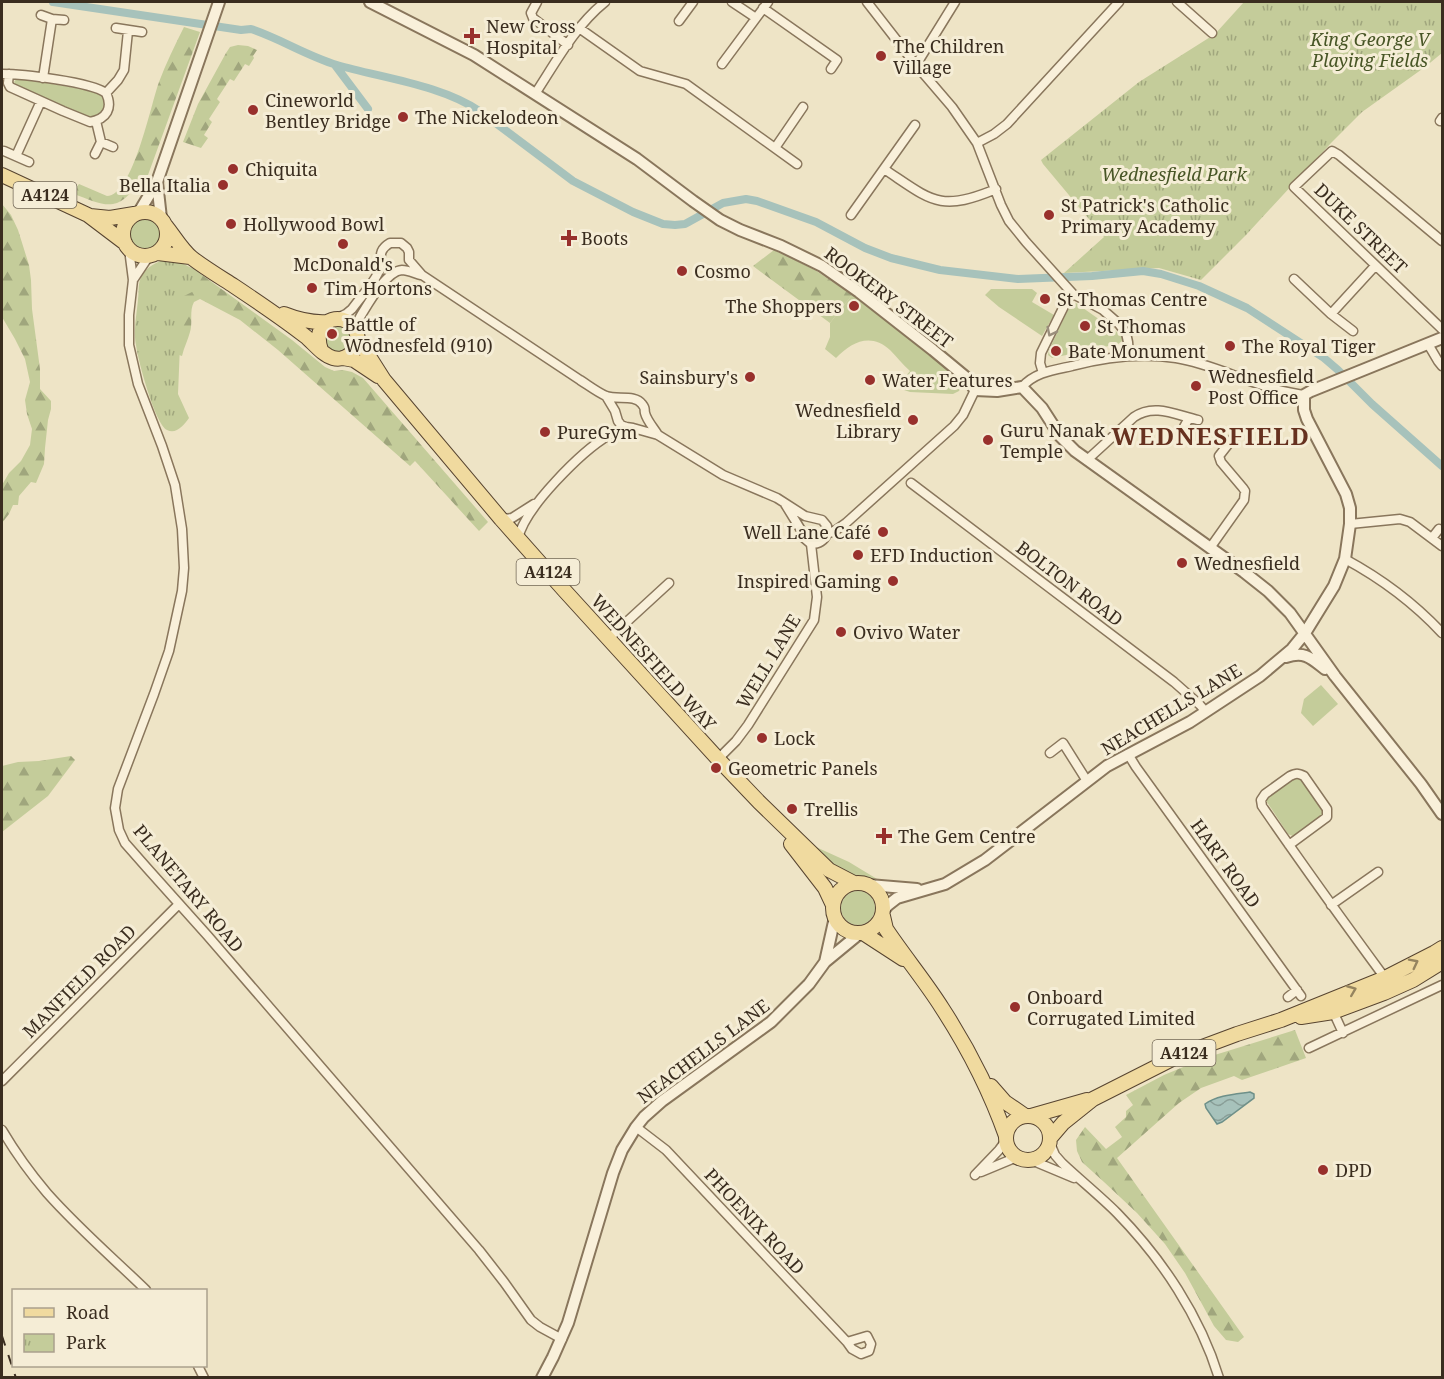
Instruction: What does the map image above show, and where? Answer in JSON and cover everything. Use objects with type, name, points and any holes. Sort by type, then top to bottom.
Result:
[{"type":"main road","name":"A4124","points":[[2,175],[88,215],[127,246]]},
{"type":"main road","points":[[190,257],[153,254],[141,256],[134,253],[127,246],[123,235],[127,220],[137,213],[152,212],[164,222],[190,257],[270,310],[331,358],[343,358],[355,349],[357,336],[351,324],[345,320],[336,319],[316,323],[301,321],[270,310]]},
{"type":"main road","name":"A4124","points":[[88,215],[110,218],[137,213]]},
{"type":"main road","points":[[153,254],[167,241],[168,233],[164,222]]},
{"type":"main road","points":[[321,350],[318,341],[319,333],[329,321]]},
{"type":"main road","name":"WEDNESFIELD WAY","points":[[357,336],[384,380],[518,539],[608,639],[759,802],[828,870],[854,884]]},
{"type":"main road","name":"WEDNESFIELD WAY","points":[[343,358],[359,363],[384,380]]},
{"type":"main road","name":"WEDNESFIELD WAY","points":[[759,802],[825,888],[834,911]]},
{"type":"main road","points":[[909,963],[861,934],[844,930],[834,911],[839,891],[854,884],[869,885],[876,890],[883,902],[886,929],[942,1008],[977,1068],[999,1116],[1011,1152],[1024,1159],[1040,1157],[1051,1140],[1045,1124],[1038,1118],[1028,1116],[1005,1102],[977,1068]]},
{"type":"main road","points":[[861,934],[878,924],[883,913]]},
{"type":"main road","name":"A4124","points":[[1331,1006],[1443,948]]},
{"type":"main road","name":"A4124","points":[[1051,1140],[1063,1123],[1093,1099],[1178,1056],[1237,1034],[1413,980],[1443,962]]},
{"type":"main road","name":"A4124","points":[[1028,1116],[1093,1099]]},
{"type":"main road","points":[[1006,1137],[1009,1126],[1016,1119],[1028,1116]]},
{"type":"street","name":"ROOKERY STREET","points":[[370,2],[474,55],[637,159],[720,220],[791,250],[822,266],[933,350],[968,379],[975,390]]},
{"type":"street","points":[[537,2],[531,13],[533,18],[568,45]]},
{"type":"street","points":[[535,94],[579,28],[605,2]]},
{"type":"street","points":[[679,21],[693,2]]},
{"type":"street","points":[[732,2],[756,18]]},
{"type":"street","points":[[867,2],[959,116],[977,143],[1001,206],[1009,220],[1073,294],[1103,310],[1119,324],[1126,333],[1129,355]]},
{"type":"street","points":[[916,65],[955,2]]},
{"type":"street","points":[[977,143],[1007,124],[1119,2]]},
{"type":"street","points":[[1177,2],[1212,33]]},
{"type":"street","points":[[722,64],[766,5],[837,60],[831,69]]},
{"type":"street","points":[[137,213],[157,182],[218,7]]},
{"type":"street","points":[[41,15],[64,20]]},
{"type":"street","points":[[43,78],[52,19]]},
{"type":"street","points":[[116,28],[142,32]]},
{"type":"street","points":[[579,28],[640,70],[686,84],[797,164]]},
{"type":"street","points":[[106,93],[124,70],[128,31]]},
{"type":"street","points":[[5,74],[96,87],[106,93],[109,108],[96,121],[90,122],[10,87],[5,74]]},
{"type":"street","points":[[16,156],[41,101]]},
{"type":"street","points":[[775,148],[802,107]]},
{"type":"street","points":[[95,154],[101,142],[96,121]]},
{"type":"street","points":[[851,215],[915,125]]},
{"type":"street","points":[[101,142],[113,147]]},
{"type":"street","points":[[4,151],[29,162]]},
{"type":"street","name":"DUKE STREET","points":[[1443,241],[1332,151],[1294,187],[1443,329]]},
{"type":"street","points":[[884,169],[924,196],[942,202],[968,200],[996,189]]},
{"type":"street","points":[[157,182],[164,222]]},
{"type":"street","points":[[329,321],[352,309],[378,272],[383,248],[393,242],[401,243],[407,248],[410,260],[422,275],[606,396],[637,400],[644,408],[645,414],[658,435]]},
{"type":"street","name":"PLANETARY ROAD","points":[[127,246],[133,280],[129,315],[129,345],[138,384],[175,485],[182,529],[183,568],[182,591],[169,651],[118,789],[115,808],[119,830],[125,843],[479,1250],[531,1320],[562,1339]]},
{"type":"street","name":"PLANETARY ROAD","points":[[133,280],[153,254]]},
{"type":"street","points":[[357,336],[357,323],[360,316],[385,280],[408,264],[410,260]]},
{"type":"street","points":[[381,262],[387,269],[422,275]]},
{"type":"street","points":[[1331,314],[1376,266]]},
{"type":"street","points":[[1296,286],[1353,331]]},
{"type":"street","points":[[1043,373],[1040,363],[1041,353],[1068,298],[1073,294]]},
{"type":"street","points":[[827,530],[846,523],[954,426],[963,415],[975,390],[997,391],[1022,387],[1029,380],[1043,373],[1129,355],[1178,358],[1270,388],[1304,395],[1443,338]]},
{"type":"street","points":[[1428,344],[1443,366]]},
{"type":"street","points":[[1022,387],[1042,408],[1060,436],[1075,451],[1244,572],[1290,613],[1335,676],[1443,814]]},
{"type":"street","name":"NEACHELLS LANE","points":[[883,913],[888,905],[897,898],[945,884],[985,860],[1107,766],[1206,712],[1260,676],[1282,658],[1305,633],[1334,586],[1345,559],[1350,508],[1346,494],[1307,419],[1304,410],[1304,395]]},
{"type":"street","points":[[606,396],[621,425],[658,435],[723,475],[768,494],[785,504],[805,516],[822,520],[827,530],[825,539],[816,543],[804,538],[785,504]]},
{"type":"street","points":[[610,434],[617,406],[624,399]]},
{"type":"street","points":[[1087,460],[1134,417],[1143,412],[1157,409],[1193,419],[1184,427]]},
{"type":"street","points":[[501,519],[513,518],[537,502],[583,456],[610,434],[641,423],[645,414]]},
{"type":"street","points":[[1210,548],[1244,500],[1245,491],[1221,462],[1219,456],[1237,433]]},
{"type":"street","name":"BOLTON ROAD","points":[[910,483],[1174,682],[1206,712]]},
{"type":"street","points":[[518,539],[522,527],[537,502]]},
{"type":"street","points":[[801,530],[805,522],[814,518]]},
{"type":"street","points":[[1350,524],[1400,519],[1410,522],[1443,546]]},
{"type":"street","points":[[1432,538],[1439,529]]},
{"type":"street","name":"WELL LANE","points":[[718,759],[739,738],[812,625],[817,605],[816,543]]},
{"type":"street","points":[[1345,559],[1395,590],[1443,633]]},
{"type":"street","points":[[608,639],[669,584]]},
{"type":"street","points":[[1282,658],[1298,654],[1308,656],[1335,676]]},
{"type":"street","points":[[1050,753],[1066,741],[1087,781]]},
{"type":"street","name":"HART ROAD","points":[[1128,754],[1299,993],[1288,997]]},
{"type":"street","points":[[1288,845],[1327,818],[1327,809],[1304,776],[1298,773],[1294,773],[1264,794],[1261,800],[1262,806],[1288,845],[1385,978]]},
{"type":"street","points":[[1331,905],[1378,872]]},
{"type":"street","name":"NEACHELLS LANE","points":[[869,885],[924,890]]},
{"type":"street","name":"MANFIELD ROAD","points":[[2,1081],[179,904]]},
{"type":"street","name":"NEACHELLS LANE","points":[[825,962],[834,911]]},
{"type":"street","name":"NEACHELLS LANE","points":[[542,1377],[562,1339],[613,1173],[622,1150],[636,1127],[662,1101],[771,1022],[809,984],[825,962],[861,934]]},
{"type":"street","points":[[1309,1048],[1443,985]]},
{"type":"street","points":[[1331,1006],[1343,1033]]},
{"type":"street","name":"PHOENIX ROAD","points":[[636,1127],[666,1150],[847,1342]]},
{"type":"street","points":[[2,1130],[16,1153],[49,1195],[146,1289]]},
{"type":"street","points":[[1006,1137],[999,1150],[975,1175],[1024,1159],[1080,1180]]},
{"type":"street","points":[[1051,1140],[1056,1155],[1062,1163],[1117,1214],[1169,1276],[1199,1329],[1219,1377]]},
{"type":"green space","name":"Wednesfield Park","points":[[1244,2],[1442,2],[1442,53],[1362,112],[1201,280],[1159,268],[1064,273],[1104,237],[1041,160],[1139,82],[1215,34]]},
{"type":"green space","points":[[184,27],[200,32],[148,175],[142,177],[127,197],[112,204],[95,202],[72,193],[79,184],[107,196],[116,192],[125,181],[140,147],[159,82]]},
{"type":"green space","points":[[238,45],[257,50],[254,58],[249,66],[245,64],[234,81],[230,79],[217,99],[220,102],[209,119],[212,122],[204,135],[208,138],[201,148],[183,142],[198,104],[226,53],[230,47]]},
{"type":"green space","points":[[17,78],[99,92],[104,100],[104,108],[99,114],[90,117],[16,86],[14,82]]},
{"type":"green space","points":[[2,204],[11,215],[18,230],[29,265],[40,389],[51,401],[51,409],[44,464],[36,483],[31,482],[19,496],[18,505],[13,505],[2,523],[2,485],[9,473],[21,461],[30,445],[32,429],[25,400],[30,382],[25,359],[2,317]]},
{"type":"green space","points":[[145,218],[157,223],[162,235],[157,247],[145,252],[133,247],[128,235],[133,223]]},
{"type":"green space","points":[[774,250],[815,270],[852,295],[830,323],[753,266]]},
{"type":"green space","points":[[163,260],[182,263],[199,273],[200,288],[182,297],[178,394],[189,418],[174,431],[167,430],[157,416],[135,340],[141,276],[152,265]]},
{"type":"green space","points":[[191,267],[292,340],[325,367],[334,371],[352,372],[363,378],[488,522],[479,531],[415,461],[410,466],[278,350],[240,320],[200,299],[194,302],[190,332],[182,356],[176,354],[151,305]]},
{"type":"green space","points":[[991,289],[1032,289],[1037,293],[1032,302],[1054,315],[1042,336],[985,295]]},
{"type":"green space","points":[[852,295],[950,369],[960,382],[959,391],[953,394],[904,390],[902,382],[910,371],[890,350],[876,341],[862,341],[848,347],[836,358],[825,349],[830,337],[830,323]]},
{"type":"green space","points":[[1076,303],[1117,332],[1122,337],[1122,341],[1118,344],[1052,358],[1048,355],[1049,350],[1068,310]]},
{"type":"green space","points":[[338,326],[347,330],[351,339],[347,348],[338,352],[329,348],[325,339],[329,330]]},
{"type":"green space","points":[[1321,685],[1338,704],[1313,726],[1301,713],[1304,699]]},
{"type":"green space","points":[[71,756],[75,760],[48,796],[2,832],[2,766]]},
{"type":"green space","points":[[1296,776],[1302,779],[1325,812],[1323,817],[1295,837],[1288,834],[1265,799]]},
{"type":"green space","points":[[816,847],[849,862],[877,880],[846,874],[813,850]]},
{"type":"green space","points":[[858,891],[870,896],[875,908],[870,920],[858,925],[846,920],[841,908],[846,896]]},
{"type":"green space","points":[[1295,1030],[1306,1058],[1242,1080],[1234,1076],[1201,1088],[1179,1103],[1117,1158],[1244,1337],[1238,1342],[1226,1340],[1214,1326],[1185,1273],[1165,1244],[1137,1213],[1082,1162],[1077,1151],[1076,1140],[1085,1127],[1106,1149],[1122,1137],[1115,1127],[1126,1117],[1126,1111],[1133,1105],[1126,1095],[1164,1075],[1205,1058]]},
{"type":"water","points":[[1250,1092],[1254,1094],[1254,1098],[1217,1124],[1206,1108],[1205,1104],[1215,1099]]},
{"type":"waterway","points":[[53,2],[241,30],[251,29],[337,65],[411,83],[448,95],[481,112],[573,181],[633,212],[663,224],[685,224],[723,203],[746,199],[816,222],[865,248],[891,258],[940,270],[1018,279],[1143,271],[1199,286],[1247,308],[1324,358],[1442,466]]},
{"type":"waterway","points":[[335,65],[368,109]]},
{"type":"railway","points":[[2,1336],[12,1366]]},
{"type":"railway","points":[[12,1367],[16,1378]]},
{"type":"place","name":"New Cross Hospital","points":[[472,36]]},
{"type":"place","name":"The Children Village","points":[[881,56]]},
{"type":"place","name":"Cineworld Bentley Bridge","points":[[253,110]]},
{"type":"place","name":"The Nickelodeon","points":[[403,117]]},
{"type":"place","name":"Chiquita","points":[[233,169]]},
{"type":"place","name":"Bella Italia","points":[[223,185]]},
{"type":"place","name":"St Patrick's Catholic Primary Academy","points":[[1049,215]]},
{"type":"place","name":"Hollywood Bowl","points":[[231,224]]},
{"type":"place","name":"Boots","points":[[569,238]]},
{"type":"place","name":"McDonald's","points":[[343,244]]},
{"type":"place","name":"Cosmo","points":[[682,271]]},
{"type":"place","name":"Tim Hortons","points":[[312,288]]},
{"type":"place","name":"St Thomas Centre","points":[[1045,299]]},
{"type":"place","name":"The Shoppers","points":[[854,306]]},
{"type":"place","name":"St Thomas","points":[[1085,326]]},
{"type":"place","name":"Battle of Wōdnesfeld (910)","points":[[332,334]]},
{"type":"place","name":"The Royal Tiger","points":[[1230,346]]},
{"type":"place","name":"Bate Monument","points":[[1056,351]]},
{"type":"place","name":"Sainsbury's","points":[[750,377]]},
{"type":"place","name":"Water Features","points":[[870,380]]},
{"type":"place","name":"Wednesfield Post Office","points":[[1196,386]]},
{"type":"place","name":"Wednesfield Library","points":[[913,420]]},
{"type":"place","name":"PureGym","points":[[545,432]]},
{"type":"place","name":"Guru Nanak Temple","points":[[988,440]]},
{"type":"place","name":"Well Lane Café","points":[[883,532]]},
{"type":"place","name":"EFD Induction","points":[[858,555]]},
{"type":"place","name":"Wednesfield","points":[[1182,563]]},
{"type":"place","name":"Inspired Gaming","points":[[893,581]]},
{"type":"place","name":"Ovivo Water","points":[[841,632]]},
{"type":"place","name":"Lock","points":[[762,738]]},
{"type":"place","name":"Geometric Panels","points":[[716,768]]},
{"type":"place","name":"Trellis","points":[[792,809]]},
{"type":"place","name":"The Gem Centre","points":[[884,836]]},
{"type":"place","name":"Onboard Corrugated Limited","points":[[1015,1007]]},
{"type":"place","name":"DPD","points":[[1323,1170]]},
{"type":"district","name":"WEDNESFIELD","points":[[1211,435]]},
{"type":"park label","name":"King George V Playing Fields","points":[[1370,49]]}]
